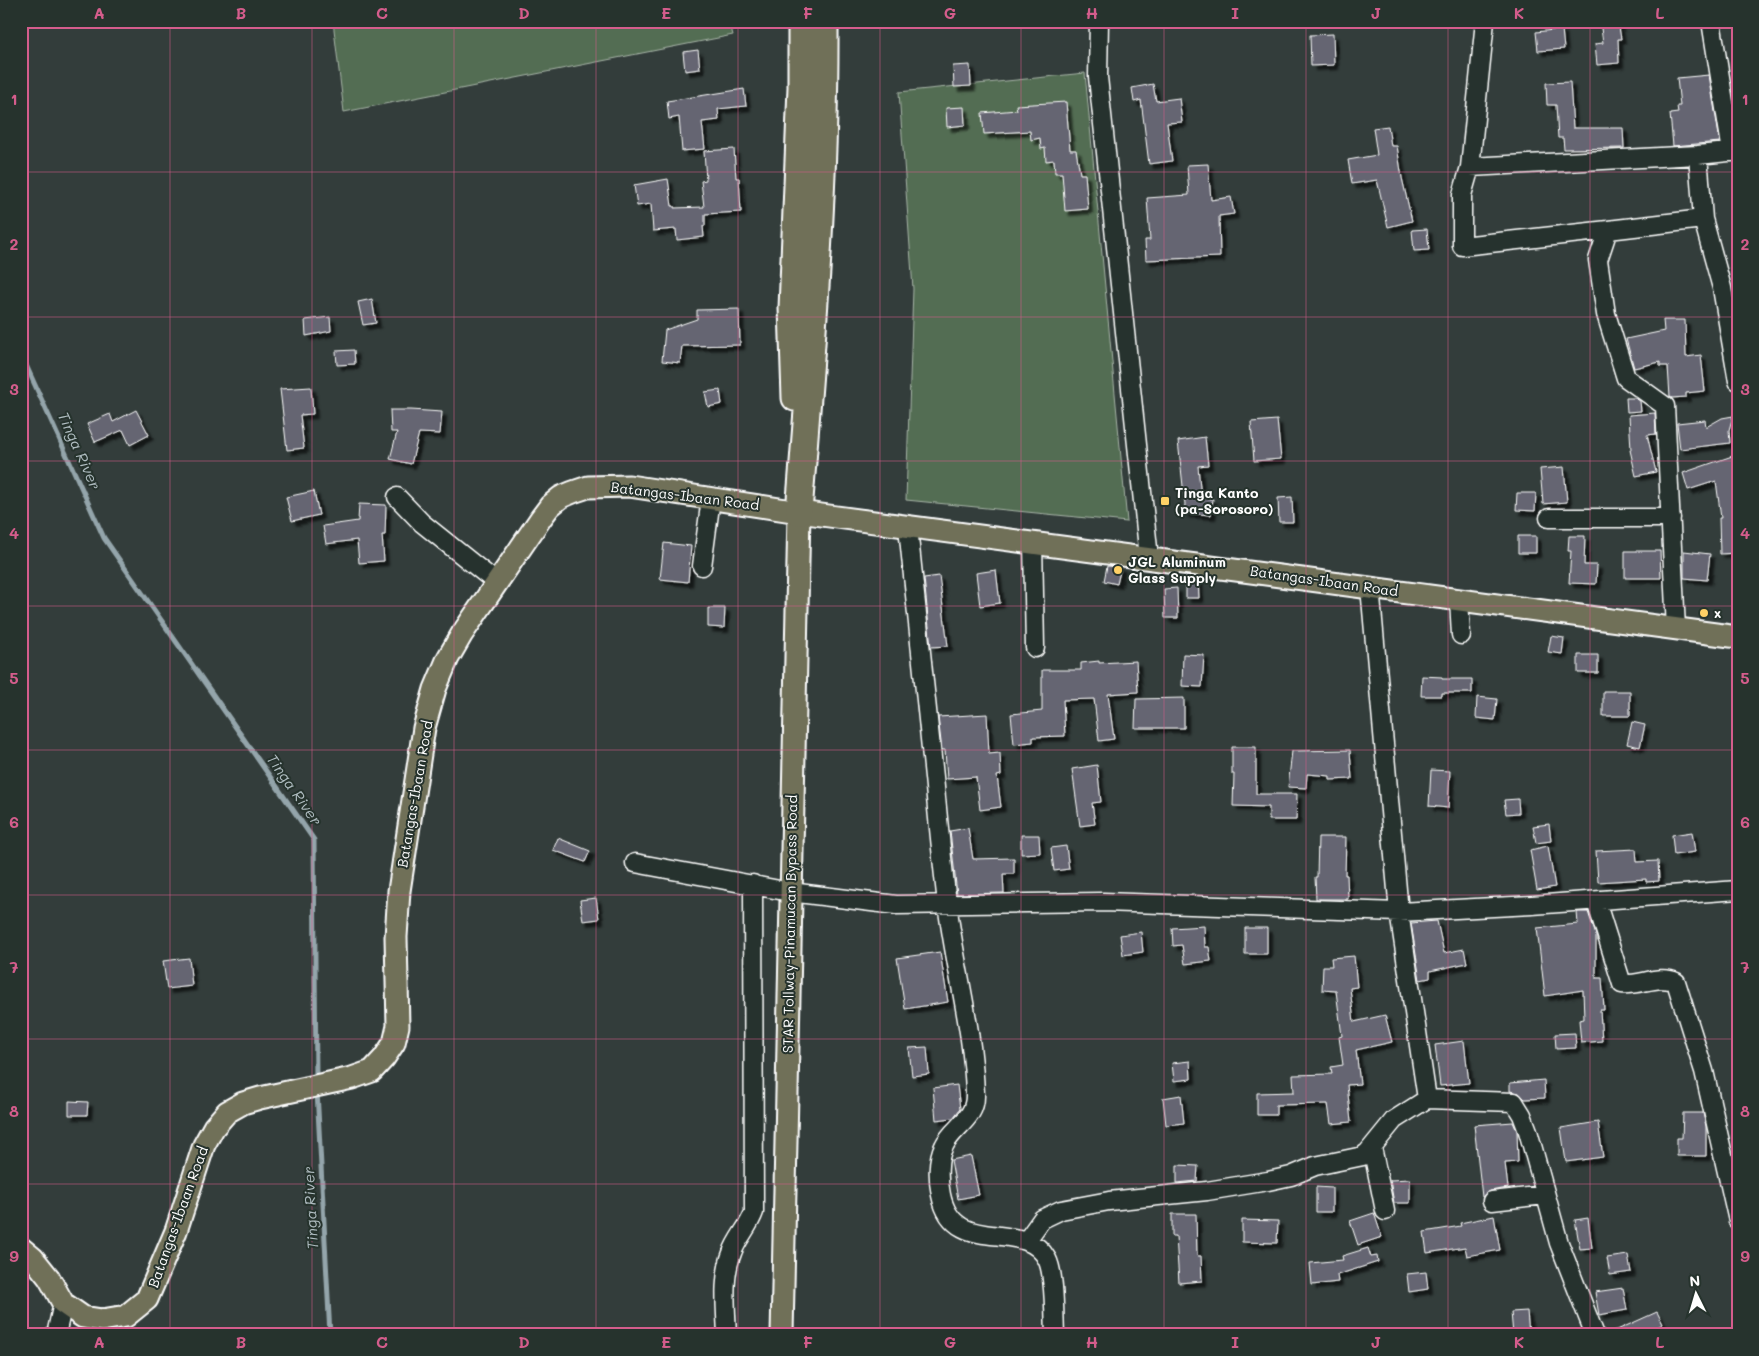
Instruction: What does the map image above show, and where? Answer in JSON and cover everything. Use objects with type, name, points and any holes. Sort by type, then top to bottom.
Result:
[{"type":"highway","points":[[799,512],[792,308],[801,87],[801,21]]},
{"type":"highway","points":[[799,512],[816,308],[825,88],[825,21]]},
{"type":"main road","name":"Batangas-Ibaan Road","points":[[21,1248],[33,1258],[49,1278],[63,1303],[83,1317],[102,1320],[126,1316],[147,1299],[176,1231],[204,1145],[214,1127],[227,1112],[243,1103],[260,1098],[352,1078],[372,1071],[384,1058],[394,1043],[398,1026],[396,937],[398,891],[424,728],[435,689],[448,658],[462,634],[550,506],[561,497],[573,492],[588,487],[629,486],[799,512],[1738,637]]},
{"type":"main road","name":"STAR Tollway-Pinamucan Bypass Road","points":[[782,1335],[799,512]]},
{"type":"street","points":[[1099,21],[1098,77],[1149,558]]},
{"type":"street","points":[[1486,21],[1470,167],[1462,195],[1462,246],[1703,219]]},
{"type":"street","points":[[1470,167],[1698,155],[1735,151],[1711,21]]},
{"type":"street","points":[[1698,155],[1703,219],[1722,288],[1738,381]]},
{"type":"street","points":[[1608,230],[1598,260],[1606,314],[1626,378],[1665,406],[1676,629]]},
{"type":"street","points":[[397,497],[422,524],[497,583]]},
{"type":"street","points":[[702,566],[711,498]]},
{"type":"street","points":[[1549,518],[1671,518]]},
{"type":"street","points":[[908,526],[947,904],[966,1013],[975,1096],[973,1110],[944,1145],[940,1160],[940,1192],[944,1210],[955,1223],[971,1232],[1027,1240],[1038,1248],[1049,1265],[1055,1335]]},
{"type":"street","points":[[1033,542],[1035,648]]},
{"type":"street","points":[[1370,588],[1398,912],[1427,1099]]},
{"type":"street","points":[[1459,599],[1461,635]]},
{"type":"street","points":[[635,863],[790,892],[896,905],[1103,902],[1398,912],[1596,901],[1738,890]]},
{"type":"street","points":[[727,1335],[727,1274],[731,1255],[737,1240],[750,1222],[754,1212],[753,884]]},
{"type":"street","points":[[1596,901],[1622,984],[1663,979],[1671,979],[1676,982],[1704,1071],[1738,1221]]},
{"type":"street","points":[[1027,1240],[1042,1218],[1061,1210],[1109,1201],[1207,1191],[1281,1179],[1315,1166],[1362,1156],[1372,1148],[1394,1120],[1427,1099],[1514,1102],[1522,1115],[1528,1131],[1559,1243],[1595,1335]]},
{"type":"street","points":[[1372,1148],[1385,1211]]},
{"type":"street","points":[[1492,1201],[1545,1195]]},
{"type":"street","points":[[56,1335],[63,1303]]},
{"type":"green space","points":[[333,21],[729,21],[733,35],[344,112]]},
{"type":"green space","points":[[1085,73],[1127,522],[906,500],[913,289],[899,92]]},
{"type":"building","points":[[1600,21],[1618,21],[1621,39],[1618,39],[1619,63],[1597,65],[1595,44],[1603,43]]},
{"type":"building","points":[[1562,29],[1564,49],[1538,51],[1536,32]]},
{"type":"building","points":[[1333,34],[1334,65],[1311,66],[1310,35]]},
{"type":"building","points":[[698,50],[700,69],[685,71],[683,52]]},
{"type":"building","points":[[970,65],[971,86],[954,87],[953,66]]},
{"type":"building","points":[[1709,75],[1720,142],[1673,146],[1670,114],[1678,113],[1677,106],[1680,106],[1677,78]]},
{"type":"building","points":[[1570,82],[1573,128],[1623,128],[1624,148],[1564,149],[1563,138],[1558,138],[1556,105],[1547,105],[1546,83]]},
{"type":"building","points":[[1153,84],[1156,101],[1179,98],[1182,122],[1167,123],[1172,161],[1149,164],[1141,100],[1134,102],[1132,88]]},
{"type":"building","points":[[744,89],[746,106],[718,109],[719,120],[702,122],[705,149],[682,151],[679,117],[669,119],[667,101]]},
{"type":"building","points":[[1066,102],[1070,150],[1076,150],[1080,174],[1085,174],[1088,209],[1065,211],[1062,173],[1055,173],[1054,160],[1046,161],[1045,148],[1041,149],[1040,138],[1031,140],[1030,131],[984,134],[982,113],[1017,110],[1016,105]]},
{"type":"building","points":[[964,107],[965,125],[947,127],[946,108]]},
{"type":"building","points":[[1388,126],[1391,146],[1397,146],[1412,221],[1388,227],[1377,180],[1352,184],[1348,160],[1377,155],[1373,128]]},
{"type":"building","points":[[734,149],[736,178],[739,178],[741,212],[705,214],[704,237],[677,240],[676,229],[653,231],[651,204],[637,206],[634,185],[668,179],[672,206],[674,208],[704,207],[701,181],[706,180],[704,151]]},
{"type":"building","points":[[1208,164],[1211,200],[1231,197],[1234,214],[1219,216],[1220,257],[1146,260],[1145,240],[1150,240],[1147,198],[1189,195],[1187,165]]},
{"type":"building","points":[[1427,229],[1429,250],[1414,251],[1412,230]]},
{"type":"building","points":[[372,299],[376,323],[363,325],[358,302]]},
{"type":"building","points":[[739,309],[740,345],[682,346],[680,363],[662,361],[665,330],[697,319],[697,310]]},
{"type":"building","points":[[330,317],[331,331],[306,336],[305,320]]},
{"type":"building","points":[[1663,320],[1685,320],[1686,357],[1701,355],[1705,391],[1686,393],[1686,397],[1672,398],[1670,397],[1668,366],[1660,366],[1660,362],[1634,368],[1626,339],[1664,331]]},
{"type":"building","points":[[354,350],[355,364],[337,365],[336,351]]},
{"type":"building","points":[[311,387],[313,414],[300,415],[304,448],[287,450],[280,389]]},
{"type":"building","points":[[720,390],[722,404],[708,407],[705,392]]},
{"type":"building","points":[[1626,398],[1635,398],[1640,401],[1641,411],[1627,412]]},
{"type":"building","points":[[136,410],[149,435],[130,445],[123,430],[95,442],[87,424],[110,414],[113,422]]},
{"type":"building","points":[[390,410],[442,412],[440,434],[419,433],[411,464],[390,459],[397,432],[391,432]]},
{"type":"building","points":[[1655,413],[1656,434],[1647,435],[1656,472],[1636,476],[1630,450],[1629,415]]},
{"type":"building","points":[[1733,416],[1729,430],[1730,443],[1680,449],[1677,423],[1705,420],[1706,427],[1722,418]]},
{"type":"building","points":[[1277,420],[1281,459],[1254,461],[1251,422]]},
{"type":"building","points":[[1205,437],[1208,465],[1198,466],[1201,498],[1213,499],[1211,515],[1184,513],[1185,504],[1178,441]]},
{"type":"building","points":[[1738,454],[1738,553],[1720,554],[1719,518],[1721,518],[1716,481],[1688,490],[1683,473]]},
{"type":"building","points":[[1564,467],[1567,502],[1543,504],[1540,469]]},
{"type":"building","points":[[314,491],[319,515],[292,521],[286,497]]},
{"type":"building","points":[[1517,493],[1536,493],[1535,511],[1516,510]]},
{"type":"building","points":[[1292,497],[1293,522],[1279,522],[1278,498]]},
{"type":"building","points":[[359,504],[386,505],[385,535],[382,535],[384,561],[359,563],[357,540],[326,544],[323,526],[358,521]]},
{"type":"building","points":[[1518,536],[1536,536],[1536,553],[1518,553]]},
{"type":"building","points":[[1569,536],[1585,536],[1584,565],[1597,565],[1596,584],[1569,583],[1571,551],[1568,551]]},
{"type":"building","points":[[664,543],[691,546],[688,582],[660,579]]},
{"type":"building","points":[[1625,551],[1660,551],[1661,578],[1625,578]]},
{"type":"building","points":[[1684,551],[1710,554],[1707,580],[1684,578]]},
{"type":"building","points":[[1107,566],[1121,567],[1117,584],[1104,581]]},
{"type":"building","points":[[996,570],[1000,603],[980,606],[976,573]]},
{"type":"building","points":[[939,576],[948,646],[931,647],[924,578]]},
{"type":"building","points":[[1186,576],[1198,578],[1199,598],[1186,598]]},
{"type":"building","points":[[1177,588],[1178,618],[1165,618],[1164,589]]},
{"type":"building","points":[[708,608],[725,608],[724,628],[708,627]]},
{"type":"building","points":[[1551,636],[1564,638],[1562,654],[1548,652]]},
{"type":"building","points":[[1183,654],[1204,655],[1202,687],[1182,686]]},
{"type":"building","points":[[1578,655],[1598,655],[1598,673],[1578,673]]},
{"type":"building","points":[[1099,661],[1099,663],[1136,661],[1138,692],[1108,694],[1114,739],[1099,741],[1094,699],[1063,700],[1065,736],[1033,737],[1033,742],[1014,744],[1011,714],[1042,711],[1042,670],[1081,670],[1081,663]]},
{"type":"building","points":[[1422,676],[1442,677],[1442,679],[1472,679],[1472,693],[1442,693],[1442,696],[1421,696]]},
{"type":"building","points":[[1603,691],[1630,691],[1630,716],[1603,716]]},
{"type":"building","points":[[1477,697],[1497,699],[1495,720],[1476,718]]},
{"type":"building","points":[[1184,698],[1184,728],[1135,728],[1136,699]]},
{"type":"building","points":[[987,714],[989,754],[1000,753],[1001,775],[997,776],[1001,807],[980,810],[976,777],[947,779],[945,750],[942,750],[938,717]]},
{"type":"building","points":[[1632,722],[1645,725],[1640,747],[1627,744]]},
{"type":"building","points":[[1232,747],[1256,747],[1256,794],[1297,794],[1296,820],[1269,820],[1269,807],[1233,806],[1234,774],[1232,774]]},
{"type":"building","points":[[1350,750],[1352,779],[1330,780],[1330,776],[1307,774],[1306,788],[1288,787],[1292,751]]},
{"type":"building","points":[[1097,765],[1101,802],[1092,803],[1095,824],[1080,826],[1072,769]]},
{"type":"building","points":[[1431,770],[1450,771],[1448,808],[1429,806]]},
{"type":"building","points":[[1518,799],[1519,813],[1506,814],[1504,800]]},
{"type":"building","points":[[1549,824],[1551,841],[1536,843],[1533,826]]},
{"type":"building","points":[[968,828],[973,859],[1014,858],[1014,874],[1003,874],[1004,893],[957,894],[950,831]]},
{"type":"building","points":[[1692,832],[1695,852],[1674,855],[1672,835]]},
{"type":"building","points":[[1021,835],[1039,835],[1040,853],[1021,854]]},
{"type":"building","points":[[1318,837],[1346,837],[1345,875],[1347,875],[1348,899],[1316,899],[1315,877],[1317,877]]},
{"type":"building","points":[[558,838],[590,851],[585,862],[553,850]]},
{"type":"building","points":[[1066,846],[1069,869],[1054,871],[1051,848]]},
{"type":"building","points":[[1548,846],[1555,887],[1537,890],[1530,850]]},
{"type":"building","points":[[1636,849],[1637,862],[1658,861],[1659,881],[1646,882],[1646,879],[1598,882],[1596,851]]},
{"type":"building","points":[[596,898],[599,919],[583,921],[580,900]]},
{"type":"building","points":[[1577,912],[1588,912],[1596,935],[1596,978],[1602,978],[1604,1010],[1600,1010],[1602,1041],[1581,1043],[1579,1020],[1584,1019],[1583,990],[1545,996],[1537,928],[1578,924]]},
{"type":"building","points":[[1437,921],[1444,953],[1464,949],[1467,963],[1430,971],[1430,978],[1420,980],[1411,923]]},
{"type":"building","points":[[1204,926],[1205,947],[1209,947],[1211,961],[1185,964],[1182,945],[1173,946],[1172,928]]},
{"type":"building","points":[[1245,928],[1267,928],[1267,954],[1245,954]]},
{"type":"building","points":[[1141,932],[1143,952],[1123,955],[1120,935]]},
{"type":"building","points":[[940,952],[948,1002],[905,1009],[897,958]]},
{"type":"building","points":[[1354,956],[1357,987],[1350,988],[1354,1022],[1385,1015],[1392,1042],[1356,1050],[1360,1084],[1347,1085],[1351,1122],[1331,1124],[1328,1104],[1276,1105],[1276,1115],[1257,1115],[1257,1093],[1294,1092],[1293,1075],[1332,1074],[1331,1067],[1343,1065],[1339,1037],[1342,1036],[1336,991],[1322,990],[1323,966],[1332,966],[1331,958]]},
{"type":"building","points":[[189,958],[192,986],[167,989],[163,961]]},
{"type":"building","points":[[1575,1033],[1576,1048],[1556,1049],[1555,1034]]},
{"type":"building","points":[[1464,1041],[1469,1083],[1440,1086],[1435,1045]]},
{"type":"building","points":[[927,1047],[929,1074],[912,1076],[909,1048]]},
{"type":"building","points":[[1190,1061],[1191,1079],[1174,1081],[1172,1063]]},
{"type":"building","points":[[1544,1080],[1545,1098],[1525,1099],[1519,1093],[1510,1091],[1510,1083]]},
{"type":"building","points":[[957,1085],[960,1109],[953,1118],[936,1120],[933,1088]]},
{"type":"building","points":[[1181,1095],[1184,1123],[1166,1125],[1163,1098]]},
{"type":"building","points":[[69,1101],[88,1102],[87,1115],[69,1115]]},
{"type":"building","points":[[1683,1113],[1703,1113],[1706,1126],[1706,1156],[1677,1156],[1677,1138],[1682,1138]]},
{"type":"building","points":[[1513,1122],[1517,1131],[1518,1162],[1505,1163],[1508,1188],[1490,1191],[1482,1197],[1474,1125]]},
{"type":"building","points":[[1598,1122],[1603,1157],[1566,1162],[1561,1128]]},
{"type":"building","points":[[971,1156],[979,1195],[958,1199],[951,1160]]},
{"type":"building","points":[[1177,1165],[1198,1166],[1197,1181],[1177,1183]]},
{"type":"building","points":[[1410,1179],[1410,1203],[1394,1203],[1390,1180]]},
{"type":"building","points":[[1316,1187],[1332,1188],[1332,1212],[1316,1212]]},
{"type":"building","points":[[1374,1213],[1382,1237],[1358,1245],[1350,1221]]},
{"type":"building","points":[[1172,1214],[1196,1214],[1197,1256],[1201,1256],[1202,1281],[1179,1283],[1176,1236],[1172,1236]]},
{"type":"building","points":[[1494,1216],[1500,1250],[1467,1256],[1465,1247],[1427,1253],[1424,1232],[1461,1226],[1460,1223]]},
{"type":"building","points":[[1588,1218],[1592,1248],[1580,1249],[1575,1220]]},
{"type":"building","points":[[1242,1220],[1278,1221],[1277,1243],[1242,1242]]},
{"type":"building","points":[[1368,1248],[1371,1257],[1377,1256],[1378,1262],[1337,1275],[1338,1282],[1312,1285],[1310,1263],[1343,1260],[1342,1256]]},
{"type":"building","points":[[1628,1255],[1631,1272],[1610,1275],[1607,1258]]},
{"type":"building","points":[[1426,1272],[1428,1289],[1409,1292],[1407,1274]]},
{"type":"building","points":[[1623,1288],[1627,1310],[1599,1315],[1595,1292]]},
{"type":"building","points":[[1527,1311],[1529,1335],[1513,1335],[1511,1312]]},
{"type":"building","points":[[1657,1312],[1663,1324],[1642,1335],[1606,1335]]},
{"type":"waterway","name":"Tinga River","points":[[21,354],[104,538],[314,840],[316,1080]]},
{"type":"waterway","name":"Tinga River","points":[[317,1091],[330,1335]]},
{"type":"place","name":"Tinga Kanto (pa-Sorosoro)","points":[[1165,501]]},
{"type":"place","name":"JGL Aluminum Glass Supply","points":[[1118,570]]},
{"type":"place","name":"x","points":[[1704,613]]}]
